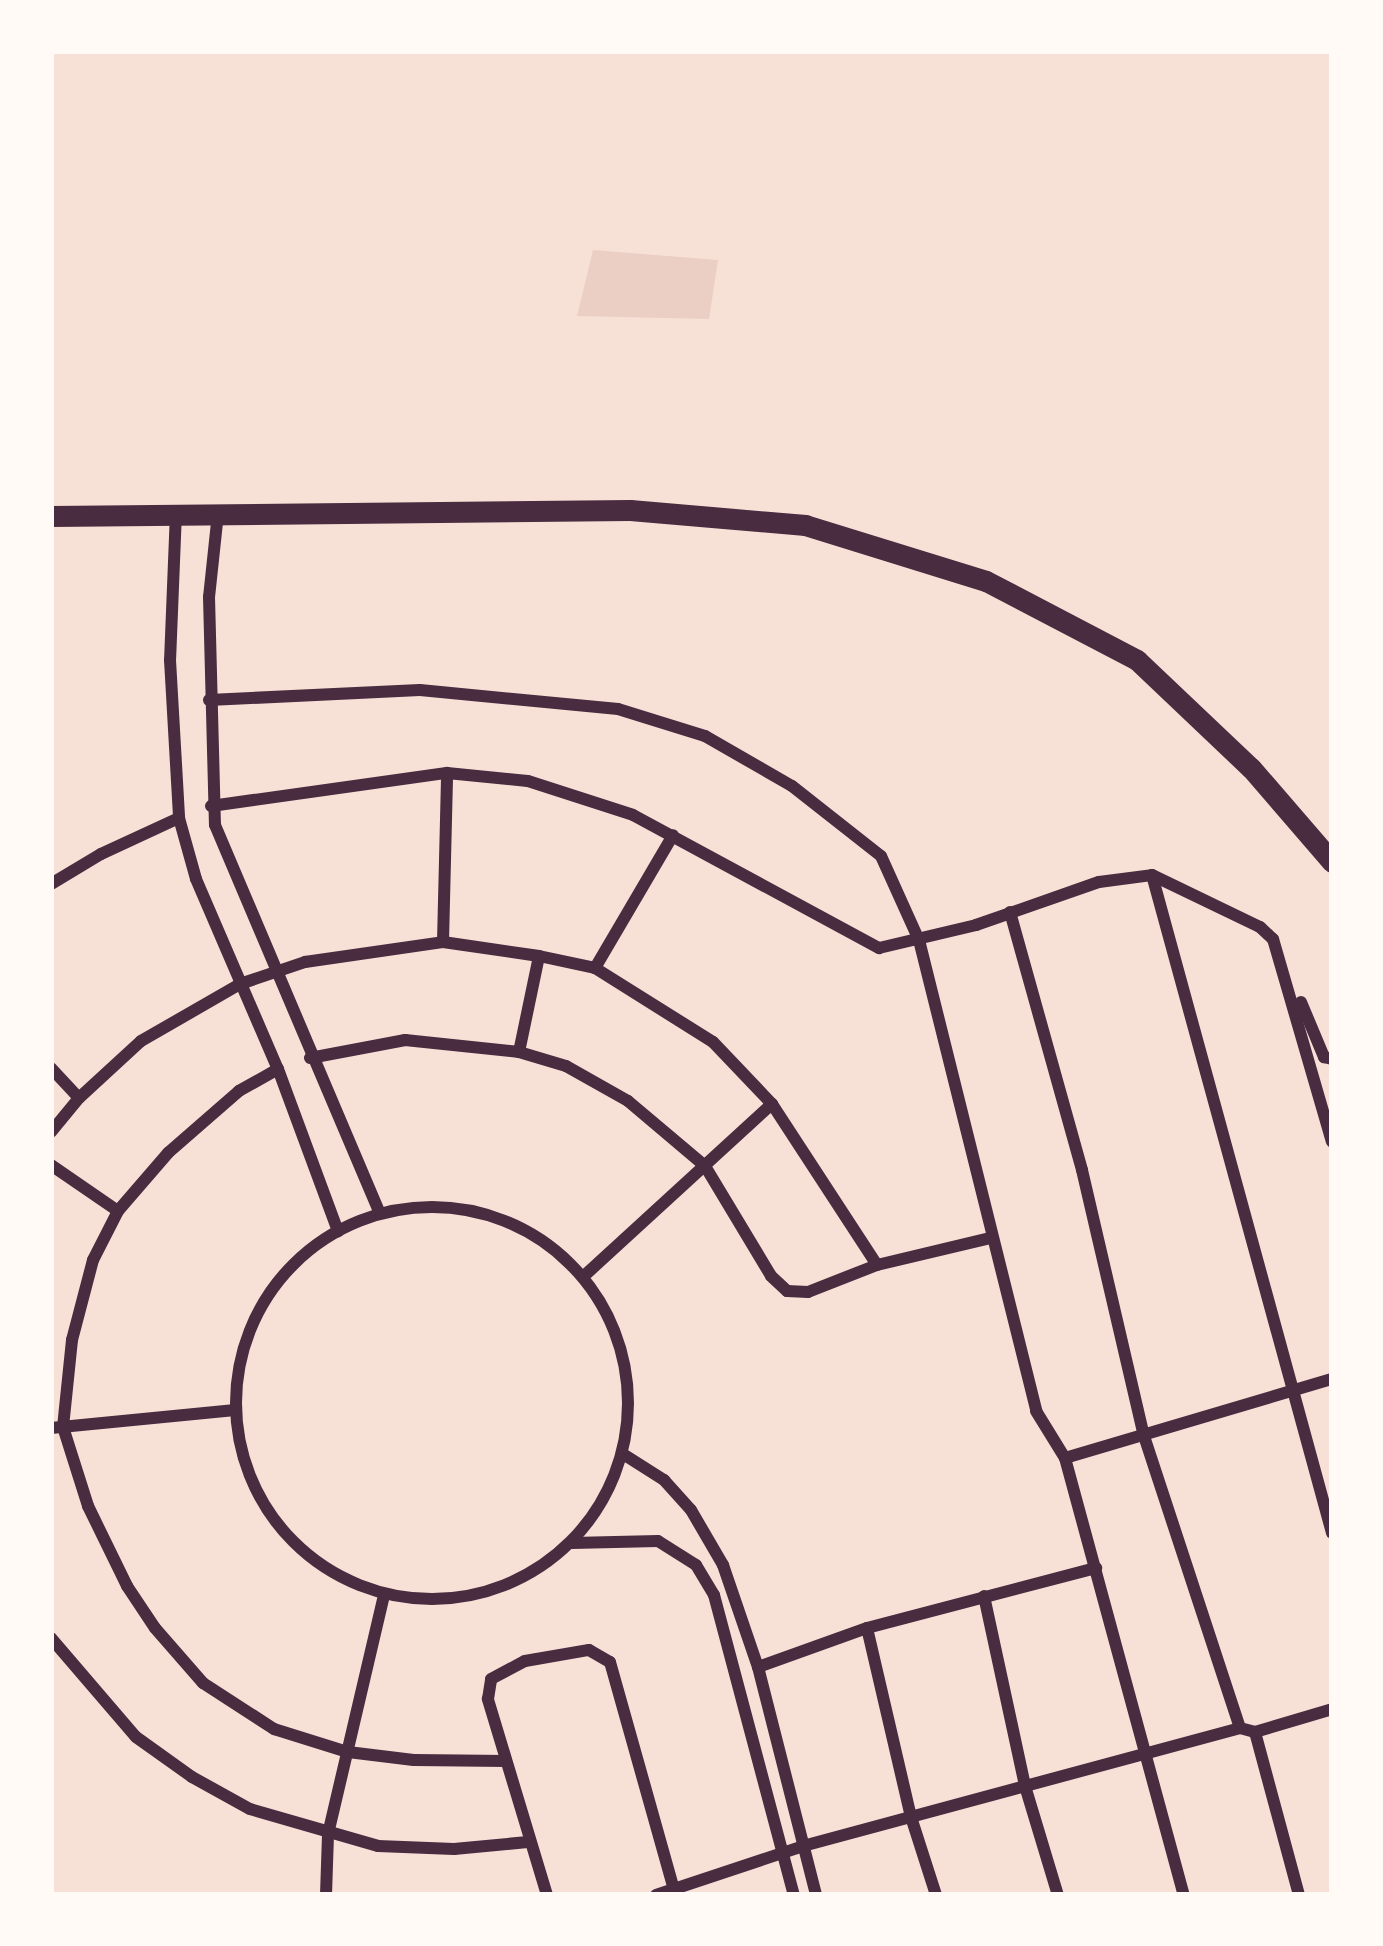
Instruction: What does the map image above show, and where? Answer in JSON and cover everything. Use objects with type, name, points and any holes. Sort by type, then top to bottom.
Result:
[{"type":"main road","points":[[51,516],[176,511],[630,510],[805,526],[928,560],[1023,597],[1137,660],[1251,768],[1332,862]]},
{"type":"street","points":[[176,511],[170,660],[179,818],[196,879],[278,1069],[338,1231]]},
{"type":"street","points":[[218,513],[209,597],[211,806],[274,972],[380,1213]]},
{"type":"street","points":[[209,700],[420,690],[501,694],[618,709],[705,736],[861,835],[881,856],[919,940],[1036,1411],[1065,1458],[1184,1895]]},
{"type":"street","points":[[211,806],[447,773],[569,790],[673,835],[879,948],[919,940],[1099,882],[1152,875],[1260,927],[1282,957],[1324,1057],[1332,1059]]},
{"type":"street","points":[[443,943],[447,773]]},
{"type":"street","points":[[51,884],[179,818]]},
{"type":"street","points":[[595,968],[673,835]]},
{"type":"street","points":[[1152,875],[1332,1533]]},
{"type":"street","points":[[1010,912],[1082,1170],[1144,1436],[1248,1730],[1299,1895]]},
{"type":"street","points":[[51,1132],[79,1097],[141,1041],[240,984],[356,952],[443,943],[539,956],[595,968],[713,1042],[772,1104],[877,1265]]},
{"type":"street","points":[[519,1052],[539,956]]},
{"type":"street","points":[[1282,957],[1332,1142]]},
{"type":"street","points":[[310,1058],[405,1040],[519,1052],[566,1066],[628,1101],[705,1166],[779,1288],[808,1292],[877,1265],[990,1238]]},
{"type":"street","points":[[51,1068],[79,1097]]},
{"type":"street","points":[[278,1069],[238,1091],[168,1153],[118,1211],[94,1260],[77,1320],[57,1427],[127,1586],[155,1628],[203,1683],[274,1729],[348,1752],[414,1760],[506,1761]]},
{"type":"street","points":[[584,1276],[772,1104]]},
{"type":"street","points":[[51,1165],[118,1211]]},
{"type":"street","points":[[435,1206],[491,1214],[542,1238],[584,1276],[614,1325],[629,1381],[622,1454],[597,1512],[572,1543],[517,1582],[452,1601],[384,1596],[325,1571],[278,1528],[246,1473],[235,1410],[241,1356],[261,1306],[294,1263],[338,1231],[380,1213],[435,1206]]},
{"type":"street","points":[[1065,1458],[1332,1378]]},
{"type":"street","points":[[57,1427],[235,1410]]},
{"type":"street","points":[[622,1454],[664,1480],[691,1510],[723,1565],[758,1667],[816,1895]]},
{"type":"street","points":[[572,1543],[658,1541],[696,1565],[714,1595],[794,1895]]},
{"type":"street","points":[[758,1667],[867,1628],[1096,1568]]},
{"type":"street","points":[[326,1895],[328,1834],[384,1596]]},
{"type":"street","points":[[984,1596],[1025,1786],[1058,1895]]},
{"type":"street","points":[[867,1628],[911,1817],[936,1895]]},
{"type":"street","points":[[51,1638],[136,1737],[192,1778],[250,1809],[378,1846],[454,1849],[528,1841]]},
{"type":"street","points":[[548,1895],[488,1699],[491,1678],[525,1661],[589,1650],[610,1662],[674,1892]]},
{"type":"street","points":[[656,1895],[803,1846],[1332,1709]]},
{"type":"shaded area","points":[[593,250],[718,260],[709,319],[577,316]]}]
